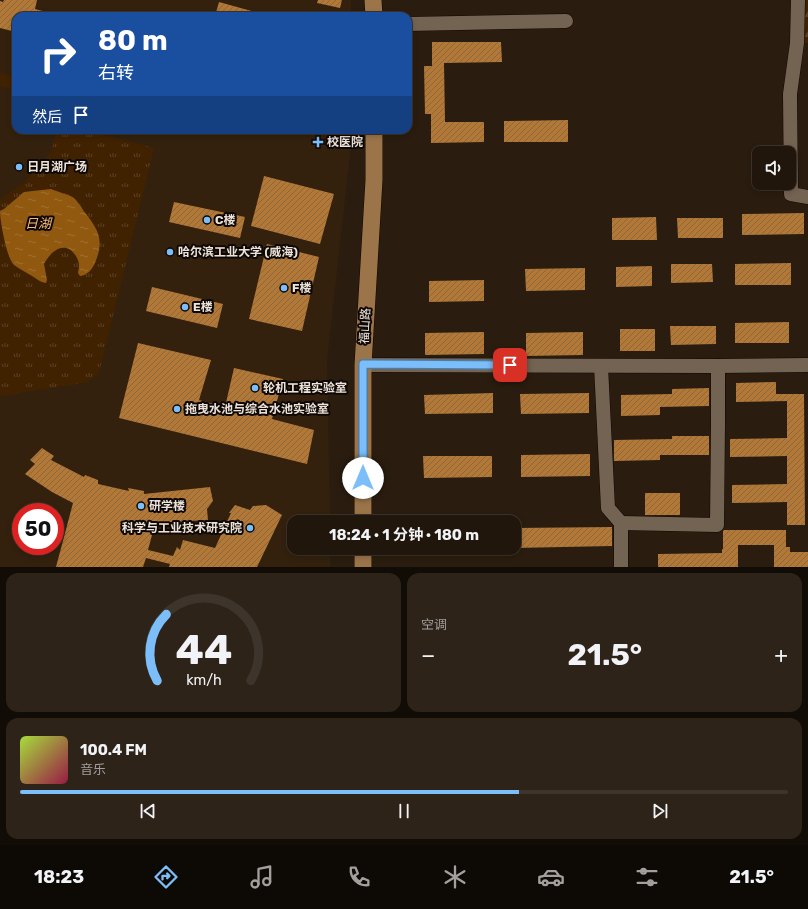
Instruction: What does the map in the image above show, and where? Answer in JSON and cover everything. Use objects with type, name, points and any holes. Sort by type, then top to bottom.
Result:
[{"type":"main road","points":[[373,0],[374,12]]},
{"type":"main road","name":"福山路","points":[[363,515],[363,364],[374,180],[374,134]]},
{"type":"main road","points":[[363,555],[363,567]]},
{"type":"street","points":[[798,0],[797,43],[790,94],[791,194],[808,197]]},
{"type":"street","points":[[412,24],[566,21]]},
{"type":"street","points":[[363,364],[601,366],[808,365]]},
{"type":"street","points":[[601,366],[608,508],[620,523],[621,567]]},
{"type":"street","points":[[620,523],[717,525],[718,366]]},
{"type":"shaded area","name":"哈尔滨工业大学 (威海)","points":[[0,0],[351,0],[351,12],[12,12],[12,134],[351,134],[327,360],[330,515],[287,515],[287,555],[330,555],[330,567],[0,567]]},
{"type":"green space","points":[[804,0],[808,0],[808,43],[804,43]]},
{"type":"green space","points":[[0,73],[12,77],[10,89],[0,86]]},
{"type":"green space","points":[[56,134],[99,134],[154,148],[99,373],[88,382],[0,396],[0,200],[25,182],[51,152]]},
{"type":"water","name":"日湖","points":[[51,189],[72,197],[78,202],[93,223],[100,241],[98,255],[93,267],[87,273],[80,276],[78,273],[79,262],[73,252],[64,248],[51,254],[44,264],[47,280],[46,283],[18,268],[11,261],[4,240],[0,211],[24,192]]},
{"type":"building","points":[[4,0],[37,0],[35,9],[46,12],[12,12],[12,31],[0,28],[0,1],[3,2]]},
{"type":"building","points":[[318,0],[342,0],[340,8],[317,3]]},
{"type":"building","points":[[219,2],[255,12],[216,12]]},
{"type":"building","points":[[432,42],[501,42],[502,62],[444,63],[445,122],[484,122],[484,142],[431,143],[431,114],[425,114],[424,66],[432,66]]},
{"type":"building","points":[[568,120],[568,142],[504,142],[504,121]]},
{"type":"building","points":[[264,176],[334,194],[320,244],[251,226]]},
{"type":"building","name":"C楼","points":[[174,202],[245,217],[240,238],[169,222]]},
{"type":"building","points":[[804,213],[804,234],[742,235],[742,214]]},
{"type":"building","points":[[656,217],[657,240],[612,240],[612,218]]},
{"type":"building","points":[[677,218],[723,218],[723,238],[678,238]]},
{"type":"building","name":"F楼","points":[[267,244],[319,257],[302,331],[249,319]]},
{"type":"building","points":[[791,263],[791,285],[735,285],[735,264]]},
{"type":"building","points":[[671,264],[712,264],[713,282],[671,283]]},
{"type":"building","points":[[652,266],[652,286],[616,287],[616,267]]},
{"type":"building","points":[[585,268],[585,290],[526,291],[525,269]]},
{"type":"building","points":[[484,280],[484,301],[429,302],[429,281]]},
{"type":"building","name":"E楼","points":[[152,287],[223,304],[217,328],[146,311]]},
{"type":"building","points":[[789,322],[789,343],[735,343],[735,323]]},
{"type":"building","points":[[670,326],[716,326],[716,344],[671,345]]},
{"type":"building","points":[[620,329],[655,329],[655,351],[620,351]]},
{"type":"building","points":[[484,332],[484,354],[425,355],[425,333]]},
{"type":"building","points":[[583,332],[583,355],[526,356],[526,333]]},
{"type":"building","name":"拖曳水池与综合水池实验室","points":[[138,343],[211,360],[199,400],[225,407],[234,368],[283,379],[272,419],[314,430],[307,464],[119,418]]},
{"type":"building","points":[[776,382],[776,394],[804,394],[805,525],[787,525],[787,502],[732,503],[732,485],[787,484],[787,456],[730,457],[730,439],[787,438],[787,401],[736,402],[736,383]]},
{"type":"building","points":[[709,388],[709,406],[660,407],[660,415],[621,416],[621,395],[672,394],[672,389]]},
{"type":"building","points":[[493,393],[493,413],[425,414],[424,395]]},
{"type":"building","points":[[589,393],[589,413],[521,414],[520,394]]},
{"type":"building","points":[[672,436],[709,436],[709,455],[660,455],[660,460],[614,461],[614,440],[672,439]]},
{"type":"building","name":"研学楼","points":[[42,448],[54,456],[51,460],[84,477],[85,475],[98,480],[98,484],[129,491],[128,488],[144,491],[144,494],[210,487],[213,501],[207,509],[208,520],[155,524],[148,550],[173,556],[177,547],[180,550],[183,540],[215,548],[231,513],[229,513],[235,505],[250,510],[253,506],[266,505],[282,515],[257,567],[169,567],[170,564],[146,558],[143,567],[56,567],[59,555],[64,555],[64,537],[73,503],[52,492],[25,474],[35,464],[30,460]]},
{"type":"building","points":[[590,454],[590,476],[521,477],[521,455]]},
{"type":"building","points":[[423,456],[492,456],[492,477],[424,478]]},
{"type":"building","points":[[645,493],[680,493],[680,515],[645,515]]},
{"type":"building","points":[[612,527],[612,546],[521,548],[521,528]]},
{"type":"building","points":[[724,530],[786,530],[786,547],[790,547],[790,552],[808,552],[808,567],[774,567],[774,545],[738,545],[738,567],[658,567],[658,554],[722,553]]},
{"type":"place","name":"校医院","points":[[318,142]]},
{"type":"place","name":"日月湖广场","points":[[19,167]]},
{"type":"place","name":"C楼","points":[[207,220]]},
{"type":"place","name":"哈尔滨工业大学 (威海)","points":[[170,252]]},
{"type":"place","name":"F楼","points":[[284,288]]},
{"type":"place","name":"E楼","points":[[185,307]]},
{"type":"place","name":"轮机工程实验室","points":[[255,388]]},
{"type":"place","name":"拖曳水池与综合水池实验室","points":[[177,409]]},
{"type":"place","name":"研学楼","points":[[141,506]]},
{"type":"place","name":"科学与工业技术研究院","points":[[250,528]]},
{"type":"route","points":[[363,478],[363,364],[510,365]]}]
